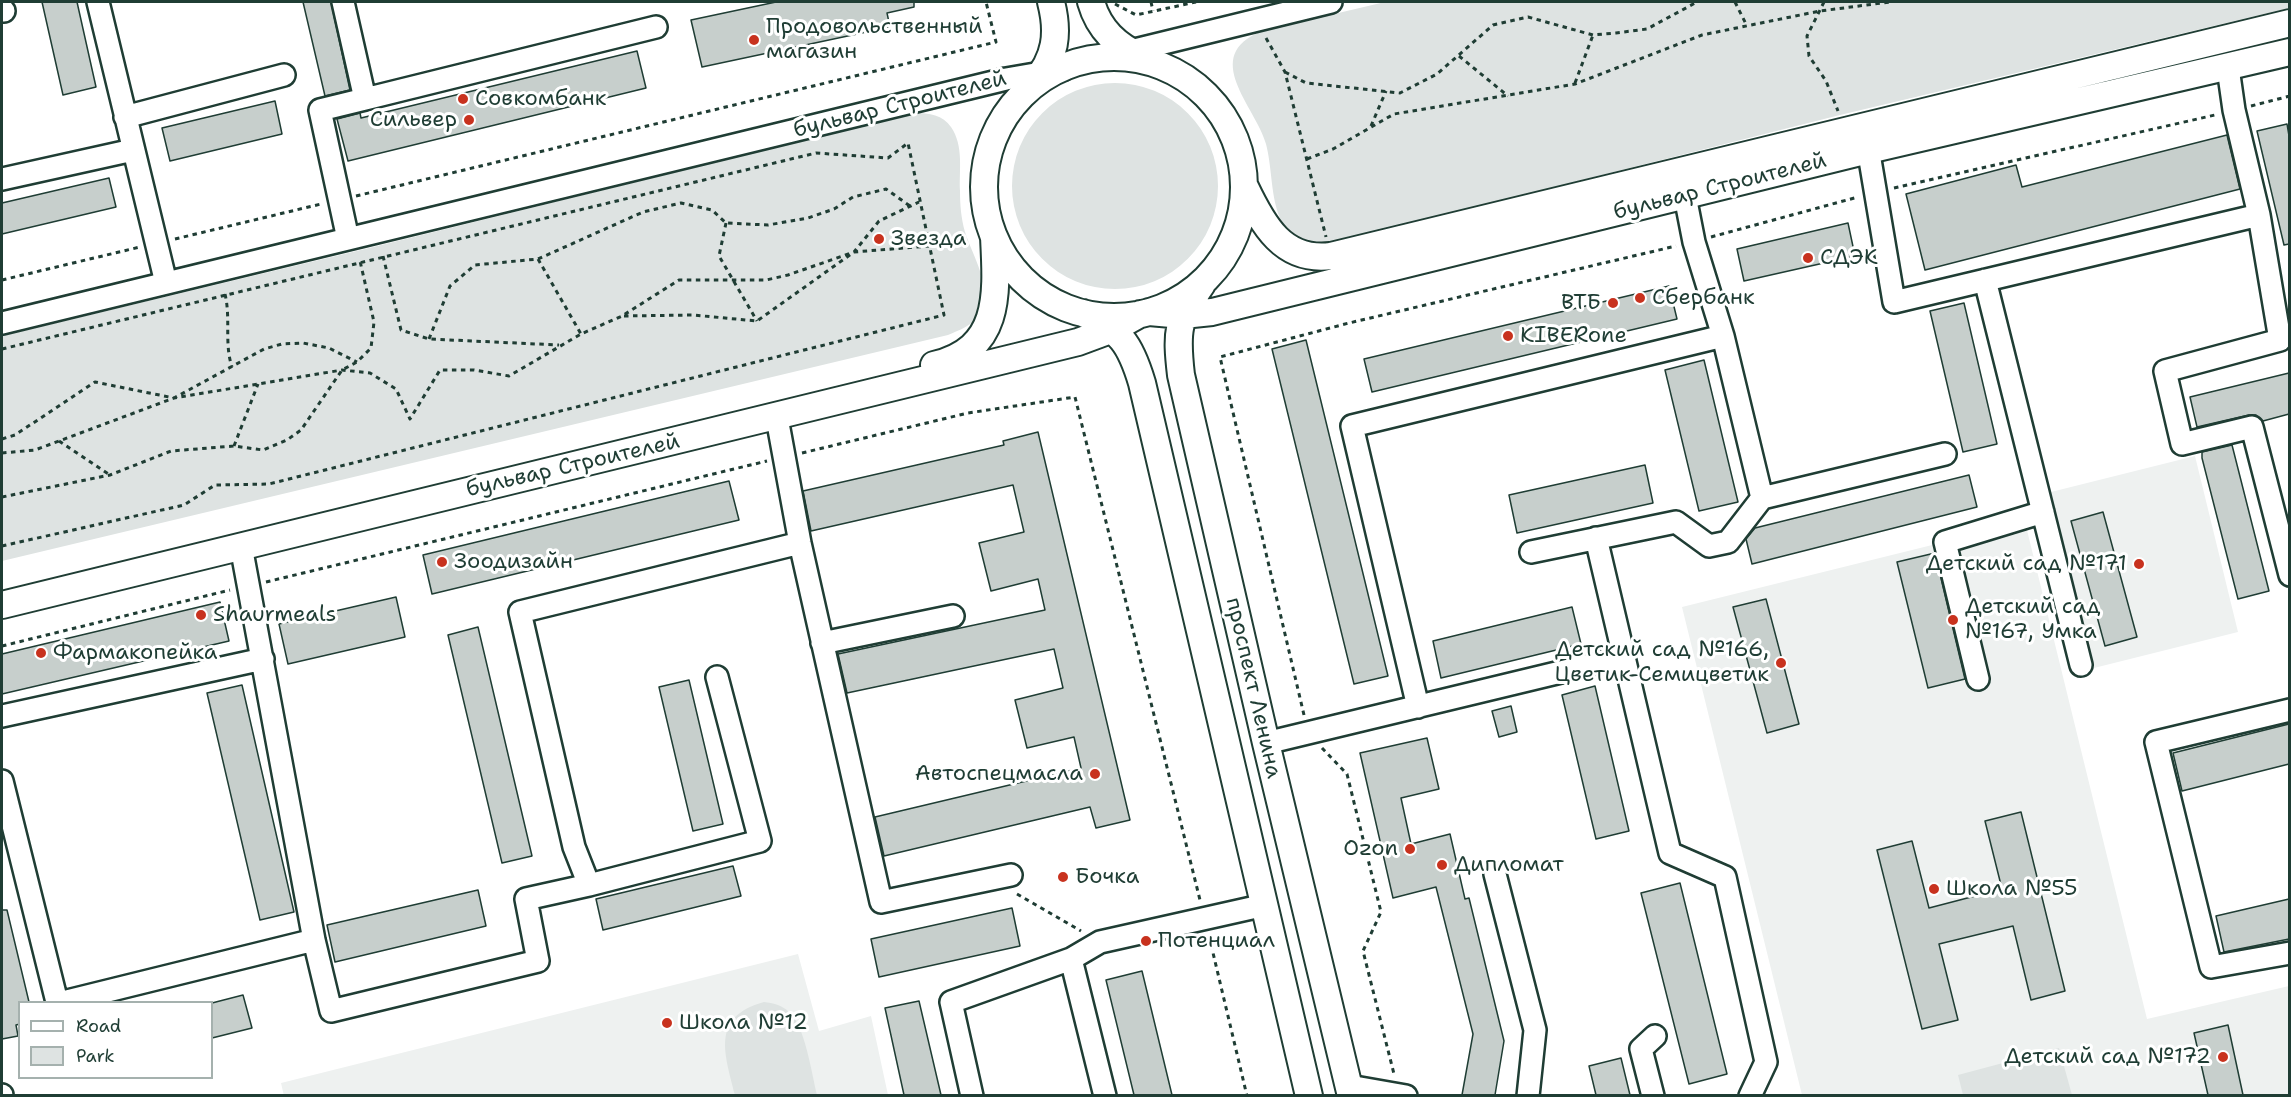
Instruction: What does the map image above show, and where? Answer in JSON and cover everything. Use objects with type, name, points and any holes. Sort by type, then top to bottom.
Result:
[{"type":"main road","points":[[1045,77],[1055,40],[1051,2]]},
{"type":"main road","points":[[1091,2],[1097,19],[1107,34],[1128,51],[1154,63],[1192,82],[1219,109],[1240,147],[1245,187],[1242,210],[1228,250],[1202,284],[1186,296],[1144,313],[1104,316],[1067,308],[1035,290],[1005,258],[994,237],[984,190],[986,168],[999,124],[1012,104],[1045,77],[1102,58],[1124,58],[1154,63]]},
{"type":"main road","name":"бульвар Строителей","points":[[1245,187],[1260,220],[1273,236],[1298,254],[1321,258],[2289,23]]},
{"type":"main road","name":"бульвар Строителей","points":[[2,605],[777,418],[1078,342],[1113,329],[1144,313],[1183,315],[1212,312],[1869,150],[2289,52]]},
{"type":"main road","name":"бульвар Строителей","points":[[2,589],[954,360],[977,344],[987,324],[996,279],[994,237]]},
{"type":"main road","name":"проспект Ленина","points":[[1202,284],[1183,315],[1177,340],[1181,375],[1266,743],[1350,1091]]},
{"type":"main road","name":"проспект Ленина","points":[[1083,313],[1113,329],[1133,353],[1142,383],[1309,1095]]},
{"type":"street","points":[[98,2],[166,283]]},
{"type":"street","points":[[343,2],[365,99]]},
{"type":"street","points":[[1102,58],[1331,2]]},
{"type":"street","points":[[348,239],[320,110],[656,27]]},
{"type":"street","points":[[2228,68],[2234,110],[2259,215],[2280,340],[2165,371],[2182,444],[2252,427],[2289,575]]},
{"type":"street","points":[[125,117],[284,75]]},
{"type":"street","name":"бульвар Строителей","points":[[2,322],[1045,77]]},
{"type":"street","points":[[1864,125],[1894,302],[2259,215]]},
{"type":"street","points":[[2,180],[134,150]]},
{"type":"street","points":[[1685,196],[1694,242],[1723,336],[1762,498]]},
{"type":"street","points":[[1985,280],[2081,664]]},
{"type":"street","points":[[1418,707],[1352,426],[1723,336]]},
{"type":"street","points":[[777,418],[800,543],[881,902],[1001,877]]},
{"type":"street","points":[[1531,552],[1676,522],[1709,546],[1728,542],[1762,498],[1945,454]]},
{"type":"street","points":[[1978,679],[1945,542],[2043,512]]},
{"type":"street","points":[[1596,538],[1670,853],[1725,877],[1766,1062],[1750,1095]]},
{"type":"street","points":[[589,885],[574,847],[520,612],[800,543]]},
{"type":"street","points":[[241,546],[314,940],[331,1011],[538,961],[526,899],[760,841],[717,677]]},
{"type":"street","points":[[822,643],[953,616]]},
{"type":"street","points":[[1266,743],[1623,657]]},
{"type":"street","points":[[2,716],[263,659]]},
{"type":"street","points":[[2289,710],[2156,742],[2211,967],[2289,952]]},
{"type":"street","points":[[2,781],[57,1001]]},
{"type":"street","points":[[1495,873],[1535,1030],[1528,1095]]},
{"type":"street","points":[[972,1095],[951,1002],[1071,959],[1100,942],[1265,905]]},
{"type":"street","points":[[67,1001],[314,940]]},
{"type":"street","points":[[1071,959],[1105,1095]]},
{"type":"street","points":[[1653,1095],[1641,1049],[1655,1036]]},
{"type":"street","points":[[1350,1091],[1403,1095]]},
{"type":"path","points":[[2,280],[996,42],[986,2]]},
{"type":"path","points":[[1110,2],[1136,15],[1196,2]]},
{"type":"path","points":[[1151,2],[1153,11]]},
{"type":"path","points":[[1285,72],[1306,83],[1400,93],[1437,74],[1493,25],[1528,17],[1593,35],[1647,29],[1696,2]]},
{"type":"path","points":[[1735,2],[1747,26]]},
{"type":"path","points":[[1824,2],[1807,36],[1809,56],[1827,81],[1840,115]]},
{"type":"path","points":[[1307,159],[1333,149],[1394,114],[1575,84],[1702,35],[1820,11],[1890,2]]},
{"type":"path","points":[[1262,31],[1278,54],[1285,72],[1328,244]]},
{"type":"path","points":[[1575,84],[1593,35]]},
{"type":"path","points":[[1459,56],[1508,96]]},
{"type":"path","points":[[1371,128],[1386,91]]},
{"type":"path","points":[[1403,1095],[1363,951],[1381,912],[1347,774],[1308,733],[1220,357],[1349,323],[1694,242],[1876,192],[2289,96]]},
{"type":"path","points":[[2,349],[382,255],[816,153],[888,158],[908,143],[944,315],[269,484],[215,485],[184,505],[2,546]]},
{"type":"path","points":[[429,339],[444,296],[461,274],[475,265],[538,259],[643,212],[681,203],[712,210],[726,222],[768,225],[808,218],[834,209],[853,197],[886,189],[910,206]]},
{"type":"path","points":[[622,316],[693,315],[757,321],[854,252],[879,221],[919,202]]},
{"type":"path","points":[[726,222],[720,256],[730,278],[757,321]]},
{"type":"path","points":[[2,439],[15,435],[95,382],[174,398],[342,370],[369,373],[396,389],[410,419],[440,370],[474,370],[509,375],[580,333],[622,316],[679,280],[730,278],[766,280],[854,252],[929,246]]},
{"type":"path","points":[[382,255],[401,330],[429,339],[561,345]]},
{"type":"path","points":[[538,259],[580,333]]},
{"type":"path","points":[[2,497],[110,475],[171,451],[234,446],[263,450],[287,441],[301,430],[342,370],[357,362],[371,348],[374,322],[360,261]]},
{"type":"path","points":[[225,294],[229,309],[226,350],[232,367]]},
{"type":"path","points":[[2,453],[35,450],[174,398],[264,349],[282,344],[303,343],[329,348],[357,362]]},
{"type":"path","points":[[234,446],[258,384]]},
{"type":"path","points":[[2,646],[968,413],[1075,397],[1247,1095]]},
{"type":"path","points":[[59,441],[110,475]]},
{"type":"path","points":[[1001,877],[1100,942]]},
{"type":"shaded area","name":"Детский сад №171","points":[[2195,456],[2238,632],[2082,671],[2039,495]]},
{"type":"shaded area","name":"Школа №55","points":[[2025,522],[2147,1019],[2289,986],[2289,1095],[1802,1095],[1682,607]]},
{"type":"shaded area","name":"Школа №12","points":[[798,954],[819,1031],[871,1016],[888,1095],[284,1096],[281,1083]]},
{"type":"green space","points":[[1385,2],[2289,2],[2289,8],[1840,115],[1328,244],[1307,242],[1293,235],[1283,224],[1277,210],[1266,144],[1237,83],[1233,68],[1235,54],[1244,42],[1262,31]]},
{"type":"green space","points":[[1115,83],[1135,85],[1154,91],[1172,100],[1188,113],[1201,129],[1210,147],[1216,166],[1218,186],[1216,206],[1210,225],[1201,243],[1188,259],[1172,272],[1154,281],[1135,287],[1115,289],[1095,287],[1076,281],[1058,272],[1042,259],[1029,243],[1020,225],[1014,206],[1012,186],[1014,166],[1020,147],[1029,129],[1042,113],[1058,100],[1076,91],[1095,85]]},
{"type":"green space","points":[[915,113],[940,117],[951,127],[958,142],[963,222],[981,273],[984,294],[979,315],[973,322],[961,329],[948,335],[2,561],[2,336]]},
{"type":"green space","points":[[764,1002],[783,1008],[795,1018],[804,1039],[817,1095],[735,1095],[726,1052],[728,1027],[735,1017]]},
{"type":"green space","points":[[2059,1048],[2072,1095],[1963,1095],[1958,1075]]},
{"type":"building","points":[[42,2],[77,2],[96,87],[63,95]]},
{"type":"building","points":[[303,2],[331,2],[350,90],[325,96]]},
{"type":"building","points":[[776,2],[914,2],[914,7],[887,13],[890,27],[702,67],[691,20]]},
{"type":"building","points":[[637,51],[646,88],[348,161],[337,119],[360,113],[361,118]]},
{"type":"building","points":[[275,101],[282,134],[170,161],[162,128]]},
{"type":"building","points":[[2287,124],[2289,244],[2284,245],[2257,131]]},
{"type":"building","points":[[2227,135],[2240,189],[1925,270],[1906,194],[2016,165],[2022,187]]},
{"type":"building","points":[[109,178],[116,207],[2,234],[2,203]]},
{"type":"building","points":[[1848,223],[1855,256],[1744,281],[1737,249]]},
{"type":"building","points":[[1669,286],[1677,319],[1372,392],[1364,359]]},
{"type":"building","points":[[1964,303],[1997,444],[1963,452],[1930,311]]},
{"type":"building","points":[[1306,340],[1388,676],[1354,684],[1272,349]]},
{"type":"building","points":[[1704,360],[1738,502],[1699,511],[1665,370]]},
{"type":"building","points":[[2289,373],[2289,414],[2263,421],[2256,415],[2249,415],[2197,427],[2190,397]]},
{"type":"building","points":[[1038,432],[1130,820],[1096,828],[1090,807],[884,856],[875,817],[1081,768],[1074,737],[1027,748],[1015,700],[1063,688],[1054,649],[847,693],[838,654],[1045,610],[1038,579],[991,591],[979,543],[1024,532],[1013,485],[811,531],[803,491],[1004,445],[1003,441]]},
{"type":"building","points":[[2232,445],[2269,591],[2238,599],[2202,458],[2202,452]]},
{"type":"building","points":[[1645,465],[1653,503],[1517,533],[1509,495]]},
{"type":"building","points":[[1969,475],[1977,507],[1752,564],[1746,539],[1755,528]]},
{"type":"building","points":[[729,481],[739,520],[432,594],[423,555]]},
{"type":"building","points":[[2103,512],[2137,637],[2105,646],[2071,521]]},
{"type":"building","points":[[1935,553],[1965,679],[1928,688],[1897,562]]},
{"type":"building","points":[[396,597],[405,637],[288,664],[279,624]]},
{"type":"building","points":[[1766,599],[1799,724],[1767,733],[1733,607]]},
{"type":"building","points":[[220,602],[229,641],[2,694],[2,654]]},
{"type":"building","points":[[1572,607],[1581,644],[1441,678],[1433,641]]},
{"type":"building","points":[[478,627],[532,856],[502,863],[448,635]]},
{"type":"building","points":[[689,680],[723,824],[693,831],[659,687]]},
{"type":"building","points":[[242,685],[294,912],[260,920],[207,693]]},
{"type":"building","points":[[1595,686],[1629,831],[1596,839],[1562,695]]},
{"type":"building","points":[[1511,706],[1517,732],[1499,737],[1492,711]]},
{"type":"building","points":[[2289,724],[2289,764],[2182,791],[2173,753]]},
{"type":"building","points":[[1427,738],[1439,789],[1401,798],[1411,844],[1450,834],[1465,899],[1469,898],[1504,1041],[1495,1095],[1462,1095],[1473,1034],[1436,887],[1393,898],[1360,753]]},
{"type":"building","points":[[2021,812],[2065,991],[2031,1000],[2013,926],[1939,944],[1958,1020],[1922,1029],[1877,850],[1912,841],[1929,908],[2002,889],[1985,821]]},
{"type":"building","points":[[733,866],[741,896],[603,930],[596,899]]},
{"type":"building","points":[[1680,883],[1727,1074],[1689,1084],[1641,893]]},
{"type":"building","points":[[478,890],[486,926],[335,962],[327,925]]},
{"type":"building","points":[[2289,899],[2289,939],[2224,952],[2216,916]]},
{"type":"building","points":[[1012,908],[1020,946],[879,977],[871,939]]},
{"type":"building","points":[[2,910],[7,910],[29,1001],[18,1001],[18,1024],[16,1025],[18,1036],[2,1039]]},
{"type":"building","points":[[1142,971],[1172,1095],[1134,1095],[1106,980]]},
{"type":"building","points":[[243,995],[252,1028],[213,1038],[213,1003]]},
{"type":"building","points":[[919,1001],[941,1095],[904,1095],[885,1008]]},
{"type":"building","points":[[2228,1025],[2243,1095],[2208,1095],[2194,1033]]},
{"type":"building","points":[[1621,1058],[1630,1095],[1596,1095],[1589,1066]]},
{"type":"place","name":"Продовольственный магазин","points":[[754,40]]},
{"type":"place","name":"Совкомбанк","points":[[463,99]]},
{"type":"place","name":"Сильвер","points":[[469,120]]},
{"type":"place","name":"Звезда","points":[[879,239]]},
{"type":"place","name":"СДЭК","points":[[1808,258]]},
{"type":"place","name":"Сбербанк","points":[[1640,298]]},
{"type":"place","name":"ВТБ","points":[[1613,303]]},
{"type":"place","name":"KIBERone","points":[[1508,336]]},
{"type":"place","name":"Зоодизайн","points":[[442,562]]},
{"type":"place","name":"Детский сад №171","points":[[2139,564]]},
{"type":"place","name":"Shaurmeals","points":[[201,615]]},
{"type":"place","name":"Детский сад №167, Умка","points":[[1953,620]]},
{"type":"place","name":"Фармакопейка","points":[[41,653]]},
{"type":"place","name":"Детский сад №166, Цветик-Семицветик","points":[[1781,663]]},
{"type":"place","name":"Автоспецмасла","points":[[1095,774]]},
{"type":"place","name":"Ozon","points":[[1410,849]]},
{"type":"place","name":"Дипломат","points":[[1442,865]]},
{"type":"place","name":"Бочка","points":[[1063,877]]},
{"type":"place","name":"Школа №55","points":[[1934,889]]},
{"type":"place","name":"Потенциал","points":[[1146,941]]},
{"type":"place","name":"Школа №12","points":[[667,1023]]},
{"type":"place","name":"Детский сад №172","points":[[2223,1057]]}]
